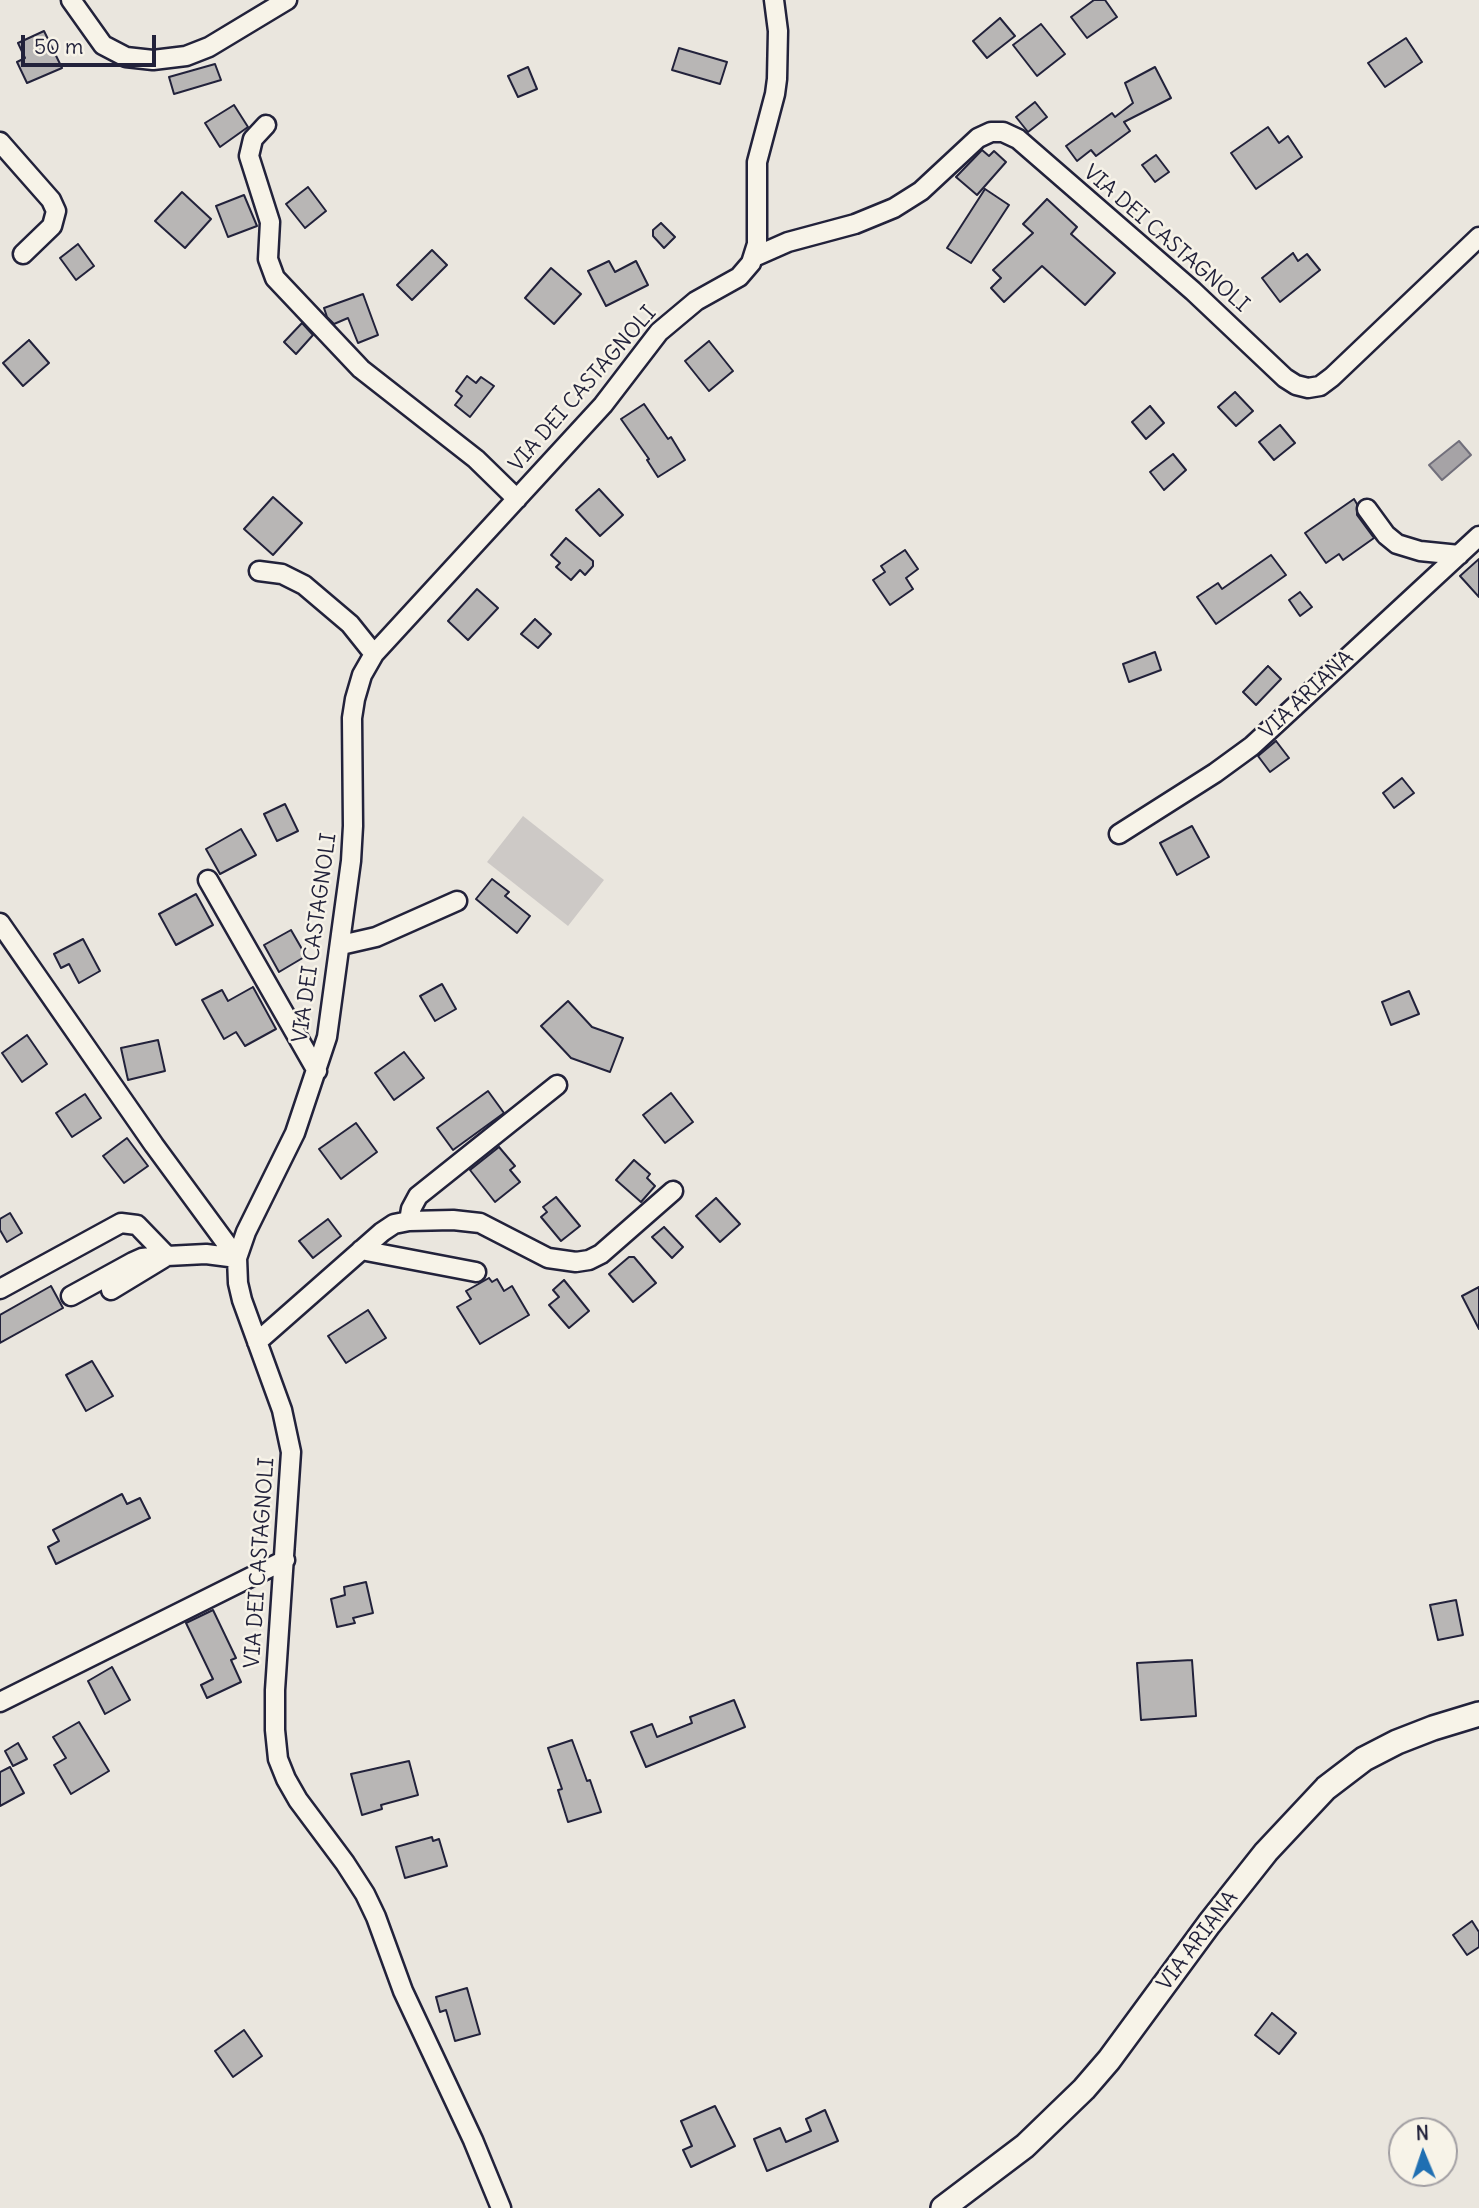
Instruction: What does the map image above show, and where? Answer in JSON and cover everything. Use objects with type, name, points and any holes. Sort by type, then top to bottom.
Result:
[{"type":"main road","name":"VIA ARIANA","points":[[943,2208],[1035,2137],[1094,2079],[1260,1858],[1303,1809],[1351,1768],[1391,1745],[1421,1732],[1479,1714]]},
{"type":"street","points":[[71,0],[103,45],[126,57],[145,60],[170,59],[202,51],[287,0]]},
{"type":"street","points":[[754,257],[757,238],[757,162],[777,79],[778,31],[774,0]]},
{"type":"street","points":[[266,125],[253,139],[249,156],[271,228],[268,259],[275,278],[361,369],[476,459],[517,499]]},
{"type":"street","name":"VIA DEI CASTAGNOLI","points":[[501,2208],[403,1991],[365,1894],[298,1800],[278,1759],[274,1703],[291,1479],[291,1442],[240,1292],[237,1258],[243,1238],[292,1141],[330,1026],[352,843],[353,708],[359,682],[374,654],[603,405],[659,332],[696,301],[739,277],[754,257],[788,242],[855,224],[894,208],[921,191],[978,138],[991,132],[1003,132],[1018,139],[1193,291],[1284,378],[1296,386],[1321,386],[1479,237]]},
{"type":"street","points":[[0,142],[51,201],[56,211],[52,226],[23,254]]},
{"type":"street","points":[[1367,509],[1387,535],[1404,547],[1459,555]]},
{"type":"street","name":"VIA ARIANA","points":[[1119,834],[1239,757],[1479,536]]},
{"type":"street","points":[[259,570],[282,574],[304,585],[350,624],[374,654]]},
{"type":"street","points":[[208,880],[317,1071]]},
{"type":"street","points":[[341,945],[376,937],[457,901]]},
{"type":"street","points":[[0,923],[92,1057],[237,1258]]},
{"type":"street","points":[[409,1221],[414,1202],[424,1191],[557,1085]]},
{"type":"street","points":[[257,1342],[390,1226],[409,1221],[480,1223],[548,1258],[582,1261],[605,1250],[673,1191]]},
{"type":"street","points":[[0,1289],[121,1223],[137,1225],[167,1256]]},
{"type":"street","points":[[361,1250],[476,1272]]},
{"type":"street","points":[[71,1296],[142,1258],[206,1254],[237,1258]]},
{"type":"street","points":[[111,1290],[167,1256]]},
{"type":"street","points":[[0,1702],[285,1560]]},
{"type":"shaded area","points":[[1459,441],[1471,455],[1442,480],[1429,465]]},
{"type":"shaded area","points":[[523,816],[604,880],[568,926],[487,862]]},
{"type":"building","points":[[1094,0],[1105,0],[1117,17],[1087,38],[1071,17]]},
{"type":"building","points":[[1000,18],[1015,36],[987,58],[973,41]]},
{"type":"building","points":[[1041,24],[1065,54],[1037,76],[1013,45]]},
{"type":"building","points":[[44,31],[62,68],[27,83],[17,62],[25,58],[18,43]]},
{"type":"building","points":[[1406,38],[1422,62],[1385,87],[1368,63]]},
{"type":"building","points":[[679,48],[727,62],[720,84],[672,70]]},
{"type":"building","points":[[215,64],[221,80],[174,94],[169,77]]},
{"type":"building","points":[[528,67],[537,89],[518,97],[508,76]]},
{"type":"building","points":[[1155,67],[1171,98],[1124,122],[1130,131],[1096,156],[1091,150],[1077,161],[1066,146],[1112,113],[1115,117],[1133,103],[1125,83]]},
{"type":"building","points":[[1035,102],[1047,117],[1028,132],[1016,117]]},
{"type":"building","points":[[234,105],[248,127],[220,147],[205,123]]},
{"type":"building","points":[[1268,127],[1279,143],[1288,136],[1302,157],[1256,189],[1231,153]]},
{"type":"building","points":[[982,150],[989,156],[994,151],[1006,162],[977,195],[956,177]]},
{"type":"building","points":[[1156,155],[1169,172],[1155,182],[1142,165]]},
{"type":"building","points":[[308,187],[326,211],[305,228],[286,204]]},
{"type":"building","points":[[985,189],[1009,205],[971,263],[947,248]]},
{"type":"building","points":[[182,192],[211,219],[185,248],[155,221]]},
{"type":"building","points":[[244,195],[257,226],[228,237],[216,206]]},
{"type":"building","points":[[1047,199],[1077,227],[1071,234],[1115,273],[1085,305],[1042,266],[1004,302],[991,288],[1001,278],[993,270],[1033,233],[1023,224]]},
{"type":"building","points":[[661,223],[675,237],[664,248],[653,236],[653,230]]},
{"type":"building","points":[[78,244],[94,266],[76,280],[60,258]]},
{"type":"building","points":[[432,250],[447,265],[412,300],[397,285]]},
{"type":"building","points":[[1293,253],[1298,261],[1307,254],[1320,270],[1280,302],[1262,278]]},
{"type":"building","points":[[609,261],[615,272],[636,261],[648,285],[606,306],[588,271]]},
{"type":"building","points":[[551,268],[581,294],[554,324],[525,298]]},
{"type":"building","points":[[363,294],[378,335],[358,343],[348,318],[334,324],[327,317],[324,308]]},
{"type":"building","points":[[302,323],[313,335],[296,354],[284,342]]},
{"type":"building","points":[[29,340],[49,363],[23,386],[3,363]]},
{"type":"building","points":[[709,341],[733,371],[709,391],[685,361]]},
{"type":"building","points":[[467,376],[476,383],[481,377],[494,386],[470,417],[455,405],[462,396],[456,391]]},
{"type":"building","points":[[1235,392],[1253,411],[1236,426],[1218,407]]},
{"type":"building","points":[[644,404],[668,439],[671,437],[685,460],[658,477],[621,419]]},
{"type":"building","points":[[1150,406],[1164,423],[1146,439],[1132,422]]},
{"type":"building","points":[[1280,425],[1295,443],[1274,460],[1259,442]]},
{"type":"building","points":[[1173,454],[1186,470],[1164,490],[1150,472]]},
{"type":"building","points":[[599,489],[623,515],[600,536],[576,510]]},
{"type":"building","points":[[273,497],[302,523],[273,555],[244,529]]},
{"type":"building","points":[[1354,499],[1357,515],[1374,538],[1343,560],[1339,554],[1326,563],[1305,533]]},
{"type":"building","points":[[566,538],[593,561],[593,566],[585,575],[580,570],[571,580],[556,567],[560,563],[551,555]]},
{"type":"building","points":[[905,550],[918,569],[906,578],[913,589],[890,605],[873,580],[885,572],[881,566]]},
{"type":"building","points":[[1271,555],[1286,575],[1216,624],[1197,597],[1218,583],[1222,589]]},
{"type":"building","points":[[1479,559],[1479,597],[1460,576]]},
{"type":"building","points":[[477,589],[498,608],[468,640],[448,621]]},
{"type":"building","points":[[1300,592],[1312,607],[1300,616],[1289,600]]},
{"type":"building","points":[[535,619],[551,634],[538,648],[521,634]]},
{"type":"building","points":[[1155,652],[1161,670],[1129,682],[1123,664]]},
{"type":"building","points":[[1268,666],[1281,679],[1256,705],[1243,692]]},
{"type":"building","points":[[1276,741],[1289,758],[1270,772],[1258,756]]},
{"type":"building","points":[[1402,778],[1414,793],[1394,808],[1383,793]]},
{"type":"building","points":[[285,804],[298,831],[277,841],[264,814]]},
{"type":"building","points":[[1192,826],[1209,857],[1177,875],[1160,843]]},
{"type":"building","points":[[241,829],[256,855],[220,874],[206,849]]},
{"type":"building","points":[[492,879],[509,892],[505,896],[530,916],[517,933],[476,899]]},
{"type":"building","points":[[196,894],[213,925],[176,945],[159,914]]},
{"type":"building","points":[[291,930],[306,956],[279,972],[264,945]]},
{"type":"building","points":[[83,939],[100,971],[79,983],[69,964],[61,968],[54,954]]},
{"type":"building","points":[[442,984],[456,1009],[435,1021],[420,996]]},
{"type":"building","points":[[253,987],[276,1029],[245,1046],[236,1032],[224,1039],[202,1000],[222,990],[228,1001]]},
{"type":"building","points":[[1409,991],[1419,1014],[1391,1025],[1382,1002]]},
{"type":"building","points":[[568,1001],[592,1027],[623,1038],[610,1072],[571,1058],[541,1026]]},
{"type":"building","points":[[27,1035],[47,1064],[22,1082],[2,1053]]},
{"type":"building","points":[[158,1040],[165,1071],[128,1080],[121,1048]]},
{"type":"building","points":[[404,1052],[424,1078],[394,1100],[375,1073]]},
{"type":"building","points":[[488,1091],[504,1113],[453,1150],[437,1128]]},
{"type":"building","points":[[671,1093],[693,1122],[665,1143],[643,1115]]},
{"type":"building","points":[[85,1094],[101,1118],[72,1137],[56,1113]]},
{"type":"building","points":[[356,1123],[377,1152],[341,1179],[319,1149]]},
{"type":"building","points":[[127,1138],[148,1166],[124,1183],[103,1156]]},
{"type":"building","points":[[499,1147],[515,1166],[510,1170],[520,1182],[495,1202],[470,1170]]},
{"type":"building","points":[[634,1160],[650,1174],[647,1178],[655,1186],[641,1202],[616,1180]]},
{"type":"building","points":[[556,1197],[580,1226],[561,1241],[541,1217],[547,1212],[543,1207]]},
{"type":"building","points":[[716,1198],[740,1224],[720,1242],[696,1216]]},
{"type":"building","points":[[10,1213],[22,1233],[7,1242],[0,1230],[0,1219]]},
{"type":"building","points":[[328,1219],[341,1236],[313,1258],[299,1241]]},
{"type":"building","points":[[664,1227],[683,1247],[672,1258],[652,1237]]},
{"type":"building","points":[[629,1257],[634,1257],[656,1283],[633,1302],[609,1274]]},
{"type":"building","points":[[489,1278],[492,1282],[497,1279],[504,1291],[512,1286],[529,1315],[480,1344],[457,1307],[471,1299],[466,1291]]},
{"type":"building","points":[[564,1280],[589,1311],[569,1328],[549,1305],[559,1297],[553,1290]]},
{"type":"building","points":[[51,1286],[63,1308],[0,1343],[0,1315]]},
{"type":"building","points":[[1479,1287],[1479,1329],[1462,1296]]},
{"type":"building","points":[[368,1310],[386,1338],[346,1363],[328,1336]]},
{"type":"building","points":[[92,1361],[113,1396],[86,1411],[66,1375]]},
{"type":"building","points":[[122,1494],[127,1504],[140,1498],[150,1518],[56,1564],[48,1547],[59,1541],[53,1530]]},
{"type":"building","points":[[366,1582],[373,1613],[353,1618],[355,1623],[337,1627],[331,1599],[345,1595],[344,1587]]},
{"type":"building","points":[[1456,1600],[1463,1635],[1438,1640],[1430,1605]]},
{"type":"building","points":[[213,1610],[236,1658],[231,1660],[241,1682],[207,1698],[201,1685],[213,1679],[186,1623]]},
{"type":"building","points":[[1192,1660],[1196,1716],[1141,1720],[1137,1663]]},
{"type":"building","points":[[112,1667],[130,1700],[105,1714],[88,1681]]},
{"type":"building","points":[[734,1700],[745,1727],[646,1767],[631,1732],[652,1724],[657,1737],[692,1723],[690,1717]]},
{"type":"building","points":[[79,1722],[109,1771],[71,1794],[54,1765],[66,1758],[53,1737]]},
{"type":"building","points":[[572,1740],[601,1812],[568,1822],[558,1790],[562,1789],[548,1748]]},
{"type":"building","points":[[18,1743],[27,1759],[13,1766],[5,1751]]},
{"type":"building","points":[[409,1761],[418,1795],[381,1805],[382,1809],[362,1815],[351,1774]]},
{"type":"building","points":[[10,1767],[24,1793],[0,1806],[0,1772]]},
{"type":"building","points":[[432,1837],[433,1841],[439,1839],[447,1866],[405,1878],[396,1847]]},
{"type":"building","points":[[1472,1921],[1479,1932],[1479,1947],[1467,1955],[1453,1935]]},
{"type":"building","points":[[467,1988],[480,2034],[455,2041],[446,2010],[440,2012],[436,1997]]},
{"type":"building","points":[[1272,2013],[1296,2033],[1279,2054],[1255,2035]]},
{"type":"building","points":[[244,2030],[262,2056],[233,2077],[215,2051]]},
{"type":"building","points":[[715,2106],[735,2146],[691,2167],[683,2150],[692,2146],[681,2121]]},
{"type":"building","points":[[825,2110],[838,2141],[767,2171],[754,2139],[780,2128],[786,2142],[811,2131],[806,2119]]}]
